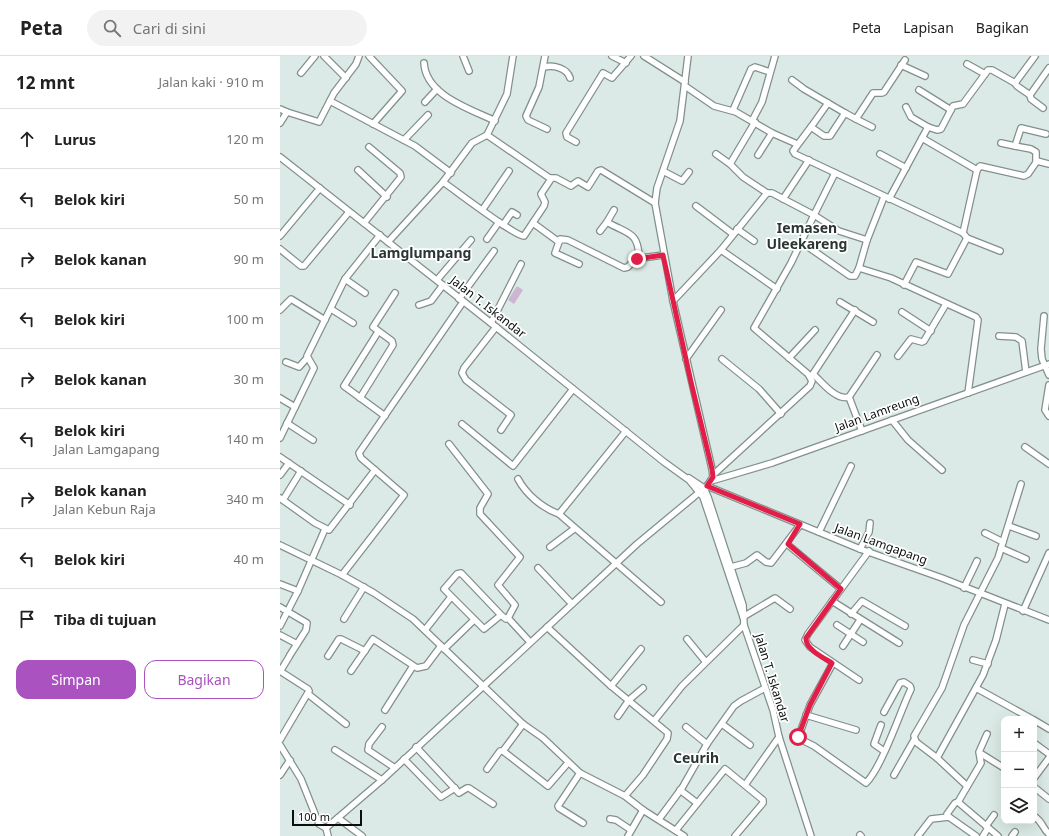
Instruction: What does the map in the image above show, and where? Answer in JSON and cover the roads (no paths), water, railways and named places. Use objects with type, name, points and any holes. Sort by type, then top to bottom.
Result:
[{"type":"street","points":[[301,73],[315,56]]},
{"type":"street","points":[[324,56],[346,78]]},
{"type":"street","points":[[280,109],[318,123],[330,101],[356,64],[359,56]]},
{"type":"street","points":[[369,56],[402,91],[374,124]]},
{"type":"street","points":[[462,56],[469,71]]},
{"type":"street","points":[[388,242],[451,173],[472,143],[486,135],[495,121],[510,84],[513,56]]},
{"type":"street","points":[[545,56],[539,87],[526,116],[528,120],[547,129]]},
{"type":"street","points":[[612,56],[626,63]]},
{"type":"street","points":[[576,142],[568,137],[566,133],[603,72],[612,78],[631,56]]},
{"type":"street","points":[[644,56],[714,106],[733,110],[772,133],[797,144]]},
{"type":"street","points":[[688,56],[680,121],[657,188],[655,203],[663,255],[713,474]]},
{"type":"street","points":[[730,164],[762,102],[775,56]]},
{"type":"street","points":[[1015,83],[1035,56]]},
{"type":"street","points":[[424,63],[428,75],[437,89],[456,102],[495,121]]},
{"type":"street","points":[[856,119],[873,93],[883,93],[903,63],[925,76]]},
{"type":"street","points":[[967,64],[985,74]]},
{"type":"street","points":[[544,67],[550,66],[561,69],[567,73],[570,78]]},
{"type":"street","points":[[733,110],[752,69],[755,67],[770,72]]},
{"type":"street","points":[[1030,95],[1049,68]]},
{"type":"street","points":[[906,107],[908,115],[928,127],[940,130],[954,104],[963,104],[985,74],[991,69],[1015,83],[1016,86],[1030,95],[1031,99],[1042,108]]},
{"type":"street","points":[[792,80],[845,113],[872,127]]},
{"type":"street","points":[[425,102],[437,89]]},
{"type":"street","points":[[919,90],[951,110]]},
{"type":"street","points":[[330,101],[415,146],[451,173]]},
{"type":"street","points":[[828,103],[797,144],[794,153],[1000,251]]},
{"type":"street","points":[[280,123],[287,112]]},
{"type":"street","points":[[811,127],[824,136],[830,136],[845,113]]},
{"type":"street","points":[[404,140],[428,115]]},
{"type":"street","points":[[801,242],[850,276],[855,276],[859,268],[867,240],[887,198],[906,168],[928,127]]},
{"type":"street","points":[[1015,146],[1021,128],[1046,134]]},
{"type":"street","points":[[758,155],[772,133]]},
{"type":"street","points":[[486,135],[551,178],[556,178],[571,186],[578,181],[588,187],[601,170],[655,203]]},
{"type":"street","points":[[922,138],[981,167],[1026,176],[1036,162],[1036,152],[1031,149],[1001,143]]},
{"type":"street","points":[[364,223],[401,178],[401,175],[370,147]]},
{"type":"street","points":[[716,154],[730,164],[739,174],[767,193],[772,193],[783,198],[839,231],[867,240]]},
{"type":"street","points":[[880,154],[906,168]]},
{"type":"street","name":"Jalan T. Iskandar","points":[[280,157],[437,280],[681,476],[692,479],[705,487],[743,605],[744,625],[811,836]]},
{"type":"street","points":[[783,198],[809,160]]},
{"type":"street","points":[[1036,162],[1041,161],[1049,164]]},
{"type":"street","points":[[904,285],[916,262],[948,274],[965,235],[981,167]]},
{"type":"street","points":[[358,170],[387,196]]},
{"type":"street","points":[[483,209],[509,171]]},
{"type":"street","points":[[663,171],[682,180],[689,172]]},
{"type":"street","points":[[835,173],[777,289],[754,328],[789,358],[838,396],[849,398]]},
{"type":"street","points":[[443,182],[522,236],[533,223],[545,202],[541,194],[551,178]]},
{"type":"street","points":[[280,236],[320,188]]},
{"type":"street","points":[[673,301],[721,250],[767,193]]},
{"type":"street","points":[[696,206],[754,242]]},
{"type":"street","points":[[600,231],[614,210]]},
{"type":"street","points":[[280,249],[301,266],[304,266],[349,212]]},
{"type":"street","points":[[487,239],[512,212],[517,215]]},
{"type":"street","points":[[606,222],[636,239],[639,247],[639,259]]},
{"type":"street","points":[[533,223],[559,242]]},
{"type":"street","points":[[286,362],[299,367],[307,358],[345,279],[380,235]]},
{"type":"street","points":[[579,264],[556,254],[555,251],[560,238],[568,240],[624,268],[628,267],[635,259],[663,255]]},
{"type":"street","points":[[437,280],[471,240]]},
{"type":"street","points":[[721,250],[777,289]]},
{"type":"street","points":[[342,575],[404,495],[360,458],[359,453],[494,251]]},
{"type":"street","points":[[501,430],[510,415],[466,380],[462,373],[493,325],[521,264]]},
{"type":"street","points":[[859,268],[884,275],[978,318],[968,393]]},
{"type":"street","points":[[345,279],[365,292]]},
{"type":"street","points":[[419,305],[431,300],[443,285]]},
{"type":"street","points":[[360,398],[393,345],[392,341],[373,328],[374,324],[395,292]]},
{"type":"street","points":[[280,310],[291,299],[325,320]]},
{"type":"street","points":[[840,302],[873,322]]},
{"type":"street","points":[[898,356],[911,339],[923,342],[946,304]]},
{"type":"street","points":[[331,309],[353,323]]},
{"type":"street","points":[[686,359],[721,310]]},
{"type":"street","points":[[326,828],[382,780],[482,686],[616,564],[705,487],[713,474],[808,389],[811,384],[812,376],[854,310]]},
{"type":"street","points":[[902,312],[931,330]]},
{"type":"street","points":[[1044,316],[1040,342],[1049,375]]},
{"type":"street","points":[[789,358],[815,330]]},
{"type":"street","points":[[378,332],[344,384],[344,387],[385,416]]},
{"type":"street","points":[[999,336],[1016,337],[1022,342],[1026,372]]},
{"type":"street","points":[[849,398],[878,355]]},
{"type":"street","points":[[280,438],[314,368],[314,365],[307,358]]},
{"type":"street","points":[[722,359],[759,389],[781,414]]},
{"type":"street","name":"Jalan Lamreung","points":[[705,487],[1047,365]]},
{"type":"street","points":[[1049,385],[1045,410],[1049,416]]},
{"type":"street","points":[[462,424],[513,466],[573,389]]},
{"type":"street","points":[[280,398],[296,407]]},
{"type":"street","points":[[849,398],[862,431]]},
{"type":"street","points":[[892,420],[908,440],[942,470]]},
{"type":"street","points":[[287,423],[314,440]]},
{"type":"street","points":[[558,514],[626,431]]},
{"type":"street","points":[[449,444],[488,494],[480,508],[480,514],[520,557],[498,585],[515,605],[508,618]]},
{"type":"street","points":[[1026,447],[1049,464]]},
{"type":"street","points":[[280,457],[350,505]]},
{"type":"street","points":[[280,476],[289,463]]},
{"type":"street","points":[[819,532],[851,466]]},
{"type":"street","points":[[301,471],[282,499],[285,503],[325,529],[331,529],[376,470]]},
{"type":"street","points":[[518,479],[526,491],[547,508],[558,514],[661,602]]},
{"type":"street","points":[[894,775],[914,740],[915,734],[942,688],[960,635],[979,593],[995,564],[1021,484]]},
{"type":"street","name":"Jalan T. Iskandar","points":[[705,487],[743,617]]},
{"type":"street","name":"Jalan Lamgapang","points":[[705,487],[860,549],[869,551],[1049,620]]},
{"type":"street","points":[[860,549],[869,532],[870,523]]},
{"type":"street","points":[[731,567],[746,563],[756,555],[768,563],[771,563],[788,544],[800,524]]},
{"type":"street","points":[[1008,526],[1036,536]]},
{"type":"street","points":[[280,626],[312,561],[325,529]]},
{"type":"street","points":[[550,547],[574,529]]},
{"type":"street","points":[[985,533],[1026,559]]},
{"type":"street","points":[[788,544],[841,589]]},
{"type":"street","points":[[280,545],[364,587],[413,620],[523,724],[543,738],[580,773],[625,796],[643,810],[684,836]]},
{"type":"street","points":[[859,680],[810,647],[805,640],[869,551]]},
{"type":"street","points":[[1023,611],[1049,553]]},
{"type":"street","points":[[964,588],[977,561]]},
{"type":"street","points":[[538,568],[572,604]]},
{"type":"street","points":[[501,614],[484,629],[444,589],[460,572],[506,619],[508,618],[530,642]]},
{"type":"street","points":[[280,584],[298,591]]},
{"type":"street","points":[[344,619],[364,587]]},
{"type":"street","points":[[425,630],[451,597]]},
{"type":"street","points":[[743,617],[773,599],[778,599],[790,609]]},
{"type":"street","points":[[832,601],[860,620],[899,643]]},
{"type":"street","points":[[851,614],[862,601],[905,626]]},
{"type":"street","points":[[937,758],[988,664],[1005,604]]},
{"type":"street","points":[[280,607],[307,624],[306,630],[280,671],[308,688],[308,694],[280,740]]},
{"type":"street","points":[[351,671],[373,639],[413,666],[419,668],[426,666],[443,647],[474,620]]},
{"type":"street","points":[[843,646],[860,620]]},
{"type":"street","points":[[654,722],[682,686],[744,625]]},
{"type":"street","points":[[838,625],[863,642]]},
{"type":"street","points":[[548,627],[611,686],[667,731],[669,735],[643,775],[625,796]]},
{"type":"street","points":[[280,635],[297,644]]},
{"type":"street","points":[[328,656],[339,639],[365,651]]},
{"type":"street","points":[[687,639],[706,661]]},
{"type":"street","points":[[611,686],[641,649]]},
{"type":"street","points":[[973,660],[988,664]]},
{"type":"street","points":[[832,663],[806,715],[798,738],[814,746],[863,782],[867,782],[884,751],[911,689],[910,686],[904,682],[900,683],[884,712]]},
{"type":"street","points":[[385,710],[413,666]]},
{"type":"street","points":[[618,716],[629,700],[643,688]]},
{"type":"street","points":[[658,819],[680,790],[707,744],[737,703],[765,688]]},
{"type":"street","points":[[976,688],[1027,716]]},
{"type":"street","points":[[308,694],[346,724]]},
{"type":"street","points":[[806,715],[856,730]]},
{"type":"street","points":[[1037,722],[1049,729]]},
{"type":"street","points":[[487,769],[500,751],[503,751],[523,724]]},
{"type":"street","points":[[722,724],[750,745]]},
{"type":"street","points":[[881,724],[874,744],[884,751]]},
{"type":"street","points":[[382,726],[369,744],[368,750],[394,768]]},
{"type":"street","points":[[686,726],[707,744]]},
{"type":"street","points":[[949,817],[947,814],[958,802],[982,763],[979,753],[987,734]]},
{"type":"street","points":[[745,785],[779,738]]},
{"type":"street","points":[[914,740],[937,758],[967,786]]},
{"type":"street","points":[[280,745],[301,779],[319,824],[326,828],[328,836]]},
{"type":"street","points":[[1037,745],[1049,754]]},
{"type":"street","points":[[416,747],[459,793],[469,788],[493,804]]},
{"type":"street","points":[[335,750],[382,780]]},
{"type":"street","points":[[503,751],[548,786],[568,763]]},
{"type":"street","points":[[979,753],[1001,766]]},
{"type":"street","points":[[1037,774],[1049,758]]},
{"type":"street","points":[[404,759],[441,797],[454,788]]},
{"type":"street","points":[[280,775],[290,760]]},
{"type":"street","points":[[676,830],[724,769],[762,799],[763,803],[737,835]]},
{"type":"street","points":[[580,773],[558,806],[583,823]]},
{"type":"street","points":[[1035,788],[1049,798]]},
{"type":"street","points":[[680,790],[697,803]]},
{"type":"street","points":[[958,802],[998,836]]},
{"type":"street","points":[[628,836],[643,810]]},
{"type":"street","points":[[982,836],[994,815]]},
{"type":"street","points":[[918,836],[931,819],[949,817],[976,836]]},
{"type":"street","points":[[338,818],[362,836]]},
{"type":"street","points":[[1037,818],[1042,822],[1049,834]]},
{"type":"street","points":[[610,819],[616,820],[631,830]]},
{"type":"district","name":"Iemasen Uleekareng","points":[[807,236]]},
{"type":"district","name":"Lamglumpang","points":[[421,253]]},
{"type":"district","name":"Ceurih","points":[[696,758]]}]
